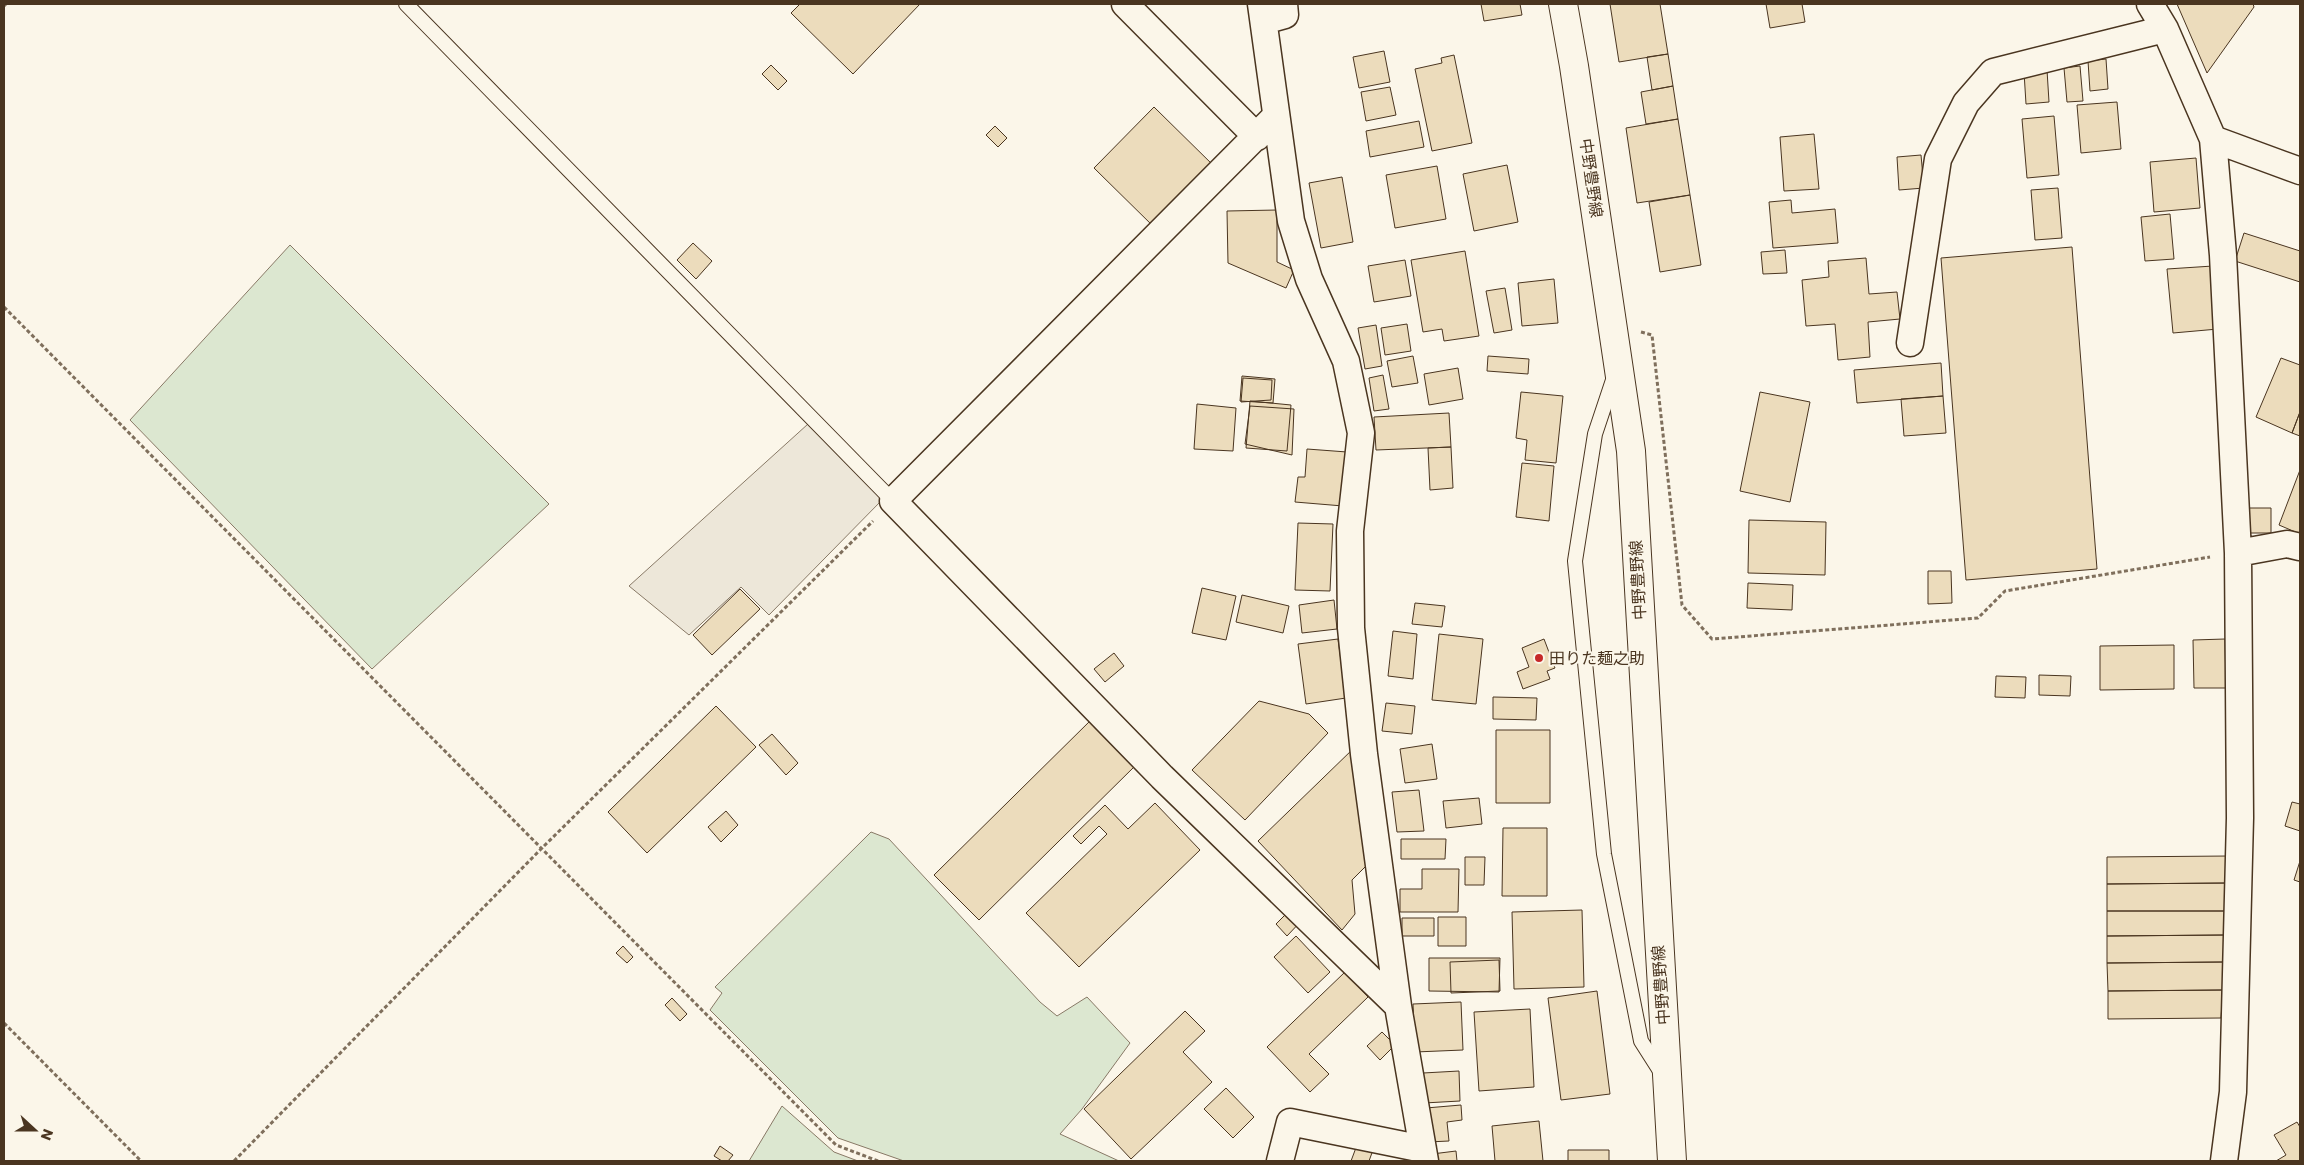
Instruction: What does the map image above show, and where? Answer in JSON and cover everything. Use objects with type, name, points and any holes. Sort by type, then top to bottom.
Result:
[{"type":"main road","name":"中野豊野線","points":[[1563,4],[1574,66],[1631,451],[1672,1161]]},
{"type":"street","points":[[1126,4],[1256,137]]},
{"type":"street","points":[[1280,1161],[1290,1122],[1424,1155],[1398,1006],[1364,754],[1351,628],[1350,531],[1361,433],[1346,361],[1309,279],[1291,221],[1262,12],[1286,15],[1284,4]]},
{"type":"street","points":[[2150,4],[2165,29],[2213,139],[2223,255],[2238,553],[2240,818],[2233,1092],[2224,1161]]},
{"type":"street","points":[[1910,343],[1938,159],[1966,103],[1993,72],[2165,29]]},
{"type":"street","points":[[1276,116],[893,501],[1162,777],[1398,1006]]},
{"type":"street","points":[[2213,139],[2300,171]]},
{"type":"street","points":[[2238,553],[2287,544],[2300,547]]},
{"type":"lane","points":[[406,4],[893,501]]},
{"type":"lane","points":[[1618,365],[1595,434],[1575,561],[1604,854],[1641,1041],[1667,1081]]},
{"type":"path","points":[[4,307],[836,1145],[878,1161]]},
{"type":"path","points":[[1612,323],[1652,335],[1682,605],[1712,639],[1978,618],[2005,591],[2238,553]]},
{"type":"path","points":[[234,1161],[541,849],[893,501]]},
{"type":"path","points":[[4,1023],[140,1161]]},
{"type":"green space","points":[[290,245],[549,504],[372,669],[130,420]]},
{"type":"green space","points":[[871,832],[889,839],[1040,1002],[1057,1016],[1087,997],[1130,1043],[1082,1109],[1060,1134],[1119,1161],[904,1161],[838,1138],[710,1010],[722,993],[715,987]]},
{"type":"green space","points":[[782,1106],[834,1152],[858,1161],[749,1161]]},
{"type":"shaded area","points":[[808,424],[883,499],[769,615],[741,587],[689,635],[629,586]]},
{"type":"building","points":[[800,4],[920,4],[853,74],[791,13]]},
{"type":"building","points":[[1481,4],[1520,4],[1522,15],[1484,21]]},
{"type":"building","points":[[1610,4],[1660,4],[1668,54],[1619,62]]},
{"type":"building","points":[[1766,4],[1802,4],[1805,22],[1770,28]]},
{"type":"building","points":[[2177,4],[2253,4],[2254,7],[2207,73]]},
{"type":"building","points":[[1384,51],[1390,82],[1359,88],[1353,57]]},
{"type":"building","points":[[1668,54],[1673,86],[1652,90],[1647,57]]},
{"type":"building","points":[[1454,55],[1472,143],[1432,151],[1415,69],[1442,63],[1441,58]]},
{"type":"building","points":[[2106,59],[2108,89],[2090,91],[2088,61]]},
{"type":"building","points":[[771,65],[787,81],[778,90],[762,74]]},
{"type":"building","points":[[2080,66],[2083,101],[2067,102],[2064,68]]},
{"type":"building","points":[[2047,70],[2049,102],[2026,104],[2024,72]]},
{"type":"building","points":[[1673,86],[1678,119],[1646,124],[1641,92]]},
{"type":"building","points":[[1390,87],[1396,115],[1366,121],[1361,92]]},
{"type":"building","points":[[2117,102],[2121,149],[2081,153],[2077,105]]},
{"type":"building","points":[[1154,107],[1216,168],[1156,229],[1094,168]]},
{"type":"building","points":[[2054,116],[2059,175],[2027,178],[2022,119]]},
{"type":"building","points":[[1678,119],[1690,195],[1637,203],[1626,128]]},
{"type":"building","points":[[1419,121],[1424,147],[1370,157],[1366,131]]},
{"type":"building","points":[[995,126],[1007,138],[998,147],[986,135]]},
{"type":"building","points":[[1814,134],[1819,189],[1784,191],[1780,137]]},
{"type":"building","points":[[1921,155],[1924,188],[1899,190],[1897,157]]},
{"type":"building","points":[[2196,158],[2200,208],[2154,212],[2150,162]]},
{"type":"building","points":[[1507,165],[1518,222],[1474,231],[1463,174]]},
{"type":"building","points":[[1437,166],[1446,219],[1395,228],[1386,175]]},
{"type":"building","points":[[1342,177],[1353,242],[1321,248],[1309,183]]},
{"type":"building","points":[[2058,188],[2062,238],[2035,240],[2031,190]]},
{"type":"building","points":[[1690,195],[1701,265],[1660,272],[1649,202]]},
{"type":"building","points":[[1791,200],[1792,213],[1835,209],[1838,243],[1773,248],[1769,202]]},
{"type":"building","points":[[1277,210],[1277,262],[1294,270],[1286,288],[1228,263],[1227,211]]},
{"type":"building","points":[[2170,214],[2174,259],[2145,261],[2141,217]]},
{"type":"building","points":[[2244,233],[2300,251],[2300,282],[2235,261]]},
{"type":"building","points":[[693,243],[712,261],[696,279],[677,260]]},
{"type":"building","points":[[2072,247],[2097,569],[1966,580],[1941,258]]},
{"type":"building","points":[[1785,250],[1787,273],[1763,274],[1761,252]]},
{"type":"building","points":[[1465,251],[1479,336],[1444,341],[1442,329],[1423,332],[1411,260]]},
{"type":"building","points":[[1866,258],[1869,294],[1897,292],[1900,319],[1868,322],[1870,357],[1838,360],[1835,324],[1806,326],[1802,280],[1829,277],[1828,261]]},
{"type":"building","points":[[1405,260],[1411,296],[1374,302],[1368,266]]},
{"type":"building","points":[[2213,266],[2218,329],[2173,333],[2167,269]]},
{"type":"building","points":[[1554,279],[1558,323],[1522,326],[1518,283]]},
{"type":"building","points":[[1505,288],[1512,330],[1494,333],[1486,291]]},
{"type":"building","points":[[1407,324],[1411,351],[1385,355],[1381,328]]},
{"type":"building","points":[[1376,325],[1382,366],[1365,369],[1358,328]]},
{"type":"building","points":[[1413,356],[1418,383],[1392,387],[1387,361]]},
{"type":"building","points":[[1488,356],[1529,359],[1528,374],[1487,371]]},
{"type":"building","points":[[2281,358],[2300,365],[2300,412],[2292,433],[2256,417]]},
{"type":"building","points":[[1941,363],[1943,396],[1857,403],[1854,370]]},
{"type":"building","points":[[1458,368],[1463,399],[1429,405],[1424,374]]},
{"type":"building","points":[[1383,375],[1389,409],[1374,411],[1369,378]]},
{"type":"building","points":[[1242,376],[1275,379],[1273,403],[1240,401]]},
{"type":"building","points":[[1243,378],[1272,380],[1271,400],[1241,402]]},
{"type":"building","points":[[1521,392],[1563,396],[1556,463],[1525,460],[1527,440],[1516,438]]},
{"type":"building","points":[[1760,392],[1810,402],[1790,502],[1740,491]]},
{"type":"building","points":[[1943,396],[1946,433],[1904,436],[1901,399]]},
{"type":"building","points":[[1250,401],[1291,405],[1287,451],[1246,448]]},
{"type":"building","points":[[1197,404],[1236,408],[1233,451],[1194,449]]},
{"type":"building","points":[[1250,406],[1294,409],[1292,455],[1245,444]]},
{"type":"building","points":[[2300,412],[2300,436],[2292,433]]},
{"type":"building","points":[[1449,413],[1451,447],[1376,450],[1374,417]]},
{"type":"building","points":[[1451,447],[1453,488],[1430,490],[1428,448]]},
{"type":"building","points":[[1307,449],[1347,452],[1343,506],[1295,502],[1298,477],[1305,477]]},
{"type":"building","points":[[1522,463],[1554,466],[1549,521],[1516,517]]},
{"type":"building","points":[[2300,470],[2300,534],[2279,525]]},
{"type":"building","points":[[2242,508],[2271,508],[2271,533],[2242,533]]},
{"type":"building","points":[[1749,520],[1826,522],[1825,575],[1748,573]]},
{"type":"building","points":[[1298,523],[1333,524],[1330,591],[1295,590]]},
{"type":"building","points":[[1928,571],[1951,571],[1952,603],[1928,604]]},
{"type":"building","points":[[1748,583],[1793,585],[1792,610],[1747,608]]},
{"type":"building","points":[[1202,588],[1236,596],[1226,640],[1192,633]]},
{"type":"building","points":[[740,589],[760,609],[712,655],[693,635]]},
{"type":"building","points":[[1242,595],[1289,606],[1283,633],[1236,622]]},
{"type":"building","points":[[1334,600],[1337,629],[1302,633],[1299,605]]},
{"type":"building","points":[[1415,603],[1445,606],[1442,627],[1412,624]]},
{"type":"building","points":[[1393,631],[1417,634],[1413,679],[1388,676]]},
{"type":"building","points":[[1439,634],[1483,639],[1476,704],[1432,700]]},
{"type":"building","points":[[1338,639],[1346,698],[1306,704],[1298,644]]},
{"type":"building","name":"田りた麺之助","points":[[1544,639],[1555,668],[1547,671],[1550,679],[1523,689],[1517,672],[1529,667],[1522,648]]},
{"type":"building","points":[[2225,639],[2226,688],[2194,688],[2193,640]]},
{"type":"building","points":[[2174,645],[2174,689],[2100,690],[2100,646]]},
{"type":"building","points":[[1114,653],[1124,666],[1105,682],[1094,669]]},
{"type":"building","points":[[2039,675],[2071,676],[2070,696],[2039,695]]},
{"type":"building","points":[[1996,676],[2026,677],[2025,698],[1995,697]]},
{"type":"building","points":[[1493,697],[1537,698],[1536,720],[1493,719]]},
{"type":"building","points":[[1259,701],[1309,714],[1328,733],[1245,820],[1192,770]]},
{"type":"building","points":[[1386,703],[1415,706],[1412,734],[1382,731]]},
{"type":"building","points":[[716,706],[756,747],[647,853],[608,812]]},
{"type":"building","points":[[1093,718],[1137,764],[979,920],[934,875]]},
{"type":"building","points":[[1496,730],[1550,730],[1550,803],[1496,803]]},
{"type":"building","points":[[772,734],[798,763],[786,775],[759,745]]},
{"type":"building","points":[[1432,744],[1437,779],[1405,783],[1400,749]]},
{"type":"building","points":[[1354,748],[1367,865],[1352,880],[1355,914],[1342,930],[1258,841]]},
{"type":"building","points":[[1419,790],[1424,831],[1397,832],[1392,792]]},
{"type":"building","points":[[1479,798],[1482,824],[1446,828],[1443,801]]},
{"type":"building","points":[[2292,802],[2300,804],[2300,831],[2285,826]]},
{"type":"building","points":[[1155,803],[1200,850],[1079,967],[1026,913],[1107,834],[1099,826],[1081,844],[1073,836],[1105,805],[1128,829]]},
{"type":"building","points":[[726,811],[738,825],[721,842],[708,827]]},
{"type":"building","points":[[1503,828],[1547,828],[1547,896],[1502,896]]},
{"type":"building","points":[[1401,839],[1446,839],[1445,859],[1401,859]]},
{"type":"building","points":[[2229,856],[2228,883],[2107,884],[2107,857]]},
{"type":"building","points":[[1465,857],[1485,857],[1484,885],[1465,885]]},
{"type":"building","points":[[2300,861],[2300,882],[2294,880]]},
{"type":"building","points":[[1422,869],[1459,869],[1458,912],[1400,912],[1400,889],[1422,889]]},
{"type":"building","points":[[2228,883],[2227,911],[2107,911],[2107,884]]},
{"type":"building","points":[[1292,908],[1303,919],[1287,936],[1276,924]]},
{"type":"building","points":[[1582,910],[1584,987],[1514,989],[1512,912]]},
{"type":"building","points":[[2107,911],[2227,911],[2225,935],[2107,936]]},
{"type":"building","points":[[1438,917],[1466,917],[1466,946],[1438,946]]},
{"type":"building","points":[[1402,918],[1434,918],[1434,936],[1402,936]]},
{"type":"building","points":[[2225,935],[2224,962],[2107,963],[2107,936]]},
{"type":"building","points":[[1296,936],[1330,972],[1308,993],[1274,957]]},
{"type":"building","points":[[623,946],[633,957],[627,963],[616,953]]},
{"type":"building","points":[[1429,958],[1500,958],[1499,992],[1429,991]]},
{"type":"building","points":[[1499,960],[1500,991],[1451,993],[1450,962]]},
{"type":"building","points":[[2224,962],[2223,990],[2108,991],[2107,963]]},
{"type":"building","points":[[1345,972],[1368,997],[1309,1054],[1329,1074],[1310,1092],[1267,1047]]},
{"type":"building","points":[[2223,990],[2221,1018],[2108,1019],[2108,991]]},
{"type":"building","points":[[1597,991],[1610,1094],[1561,1100],[1548,998]]},
{"type":"building","points":[[672,998],[687,1014],[680,1021],[665,1005]]},
{"type":"building","points":[[1461,1002],[1463,1050],[1415,1052],[1413,1004]]},
{"type":"building","points":[[1530,1009],[1534,1087],[1479,1091],[1474,1012]]},
{"type":"building","points":[[1185,1011],[1205,1031],[1183,1052],[1212,1082],[1131,1159],[1084,1109]]},
{"type":"building","points":[[1382,1032],[1395,1045],[1380,1060],[1367,1046]]},
{"type":"building","points":[[1459,1071],[1460,1101],[1424,1103],[1423,1073]]},
{"type":"building","points":[[1226,1088],[1254,1117],[1233,1138],[1204,1109]]},
{"type":"building","points":[[1461,1105],[1462,1120],[1447,1122],[1449,1141],[1428,1142],[1426,1108]]},
{"type":"building","points":[[1539,1121],[1543,1161],[1495,1161],[1492,1126]]},
{"type":"building","points":[[2297,1122],[2300,1127],[2300,1161],[2276,1161],[2286,1155],[2274,1135]]},
{"type":"building","points":[[1357,1145],[1373,1150],[1369,1161],[1351,1161]]},
{"type":"building","points":[[720,1146],[733,1155],[728,1161],[722,1161],[714,1156]]},
{"type":"building","points":[[1568,1150],[1609,1150],[1609,1161],[1568,1161]]},
{"type":"building","points":[[1456,1151],[1457,1161],[1432,1161],[1432,1154]]},
{"type":"place","name":"田りた麺之助","points":[[1539,658]]}]
